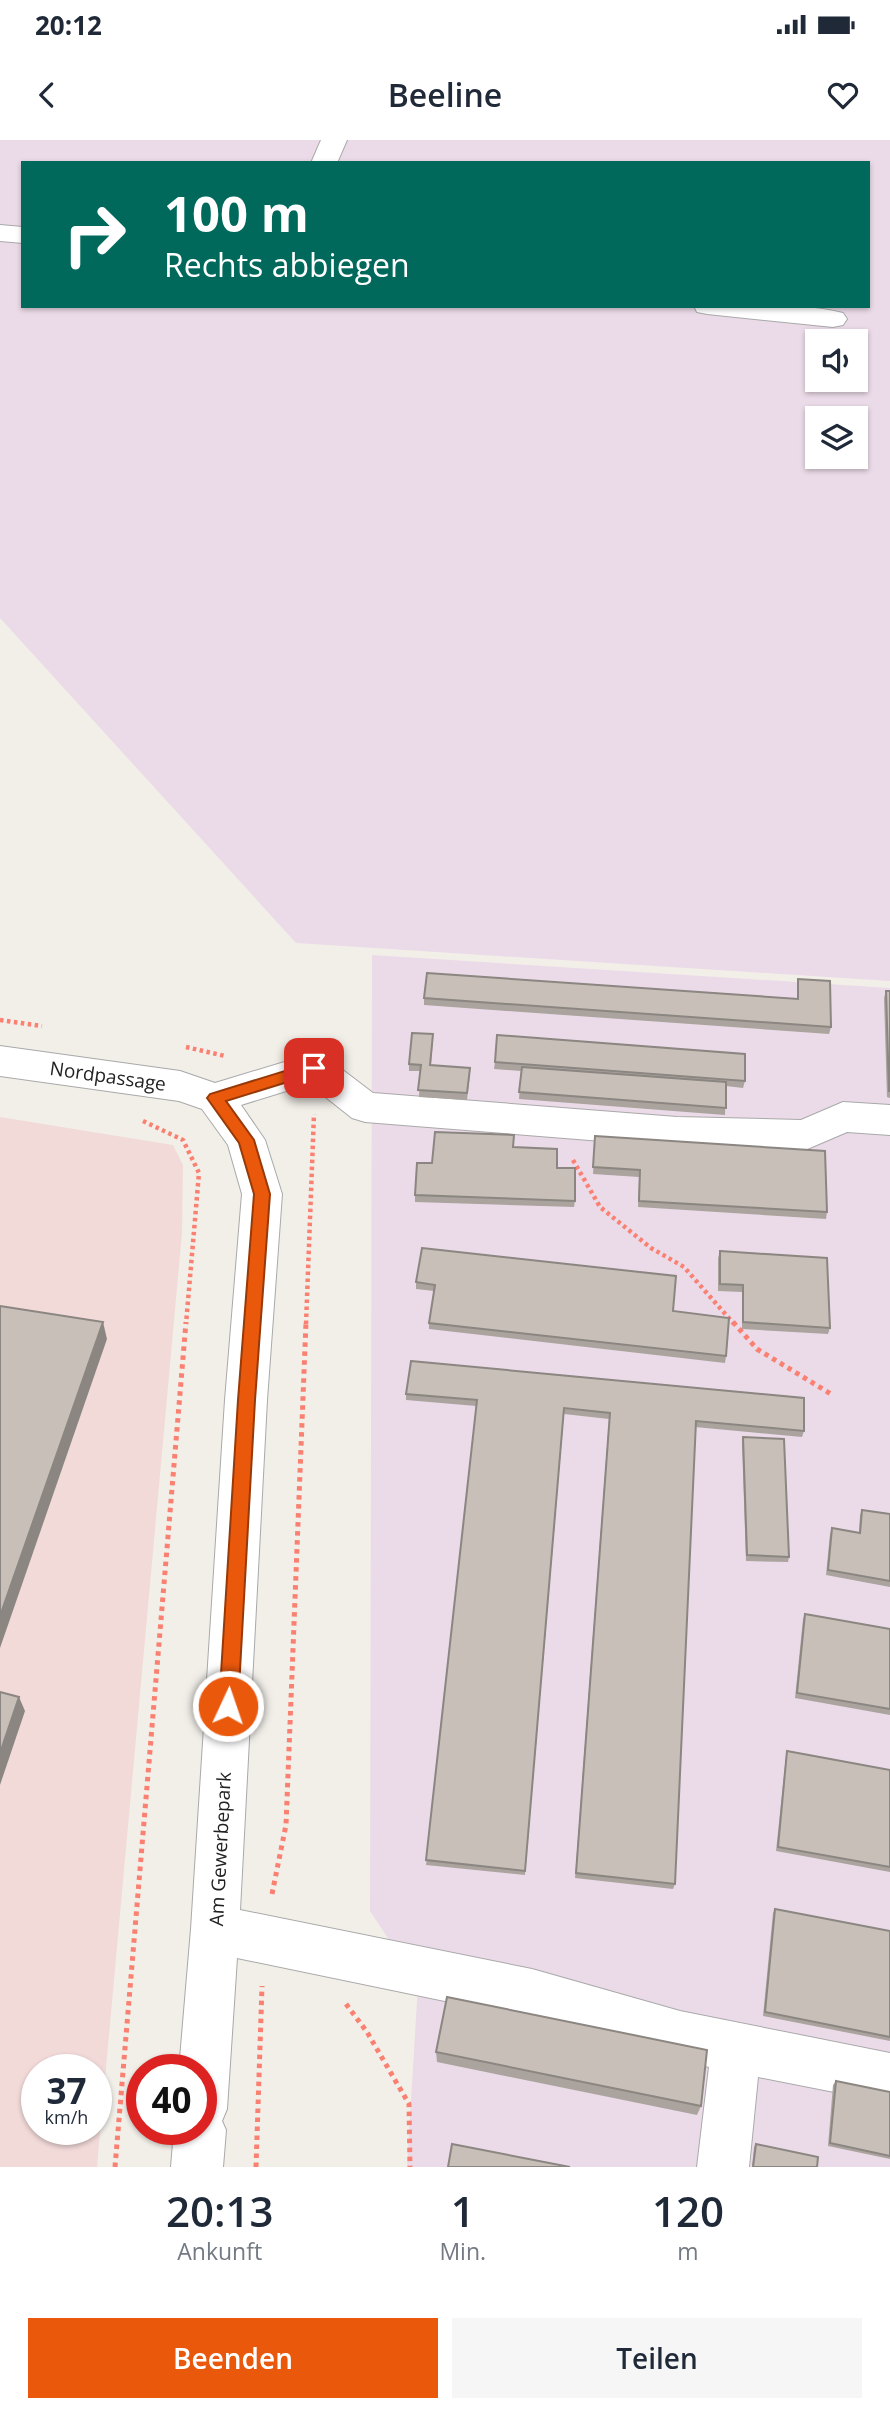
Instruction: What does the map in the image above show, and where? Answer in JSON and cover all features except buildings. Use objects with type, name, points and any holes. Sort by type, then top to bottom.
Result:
[{"type":"street","points":[[325,161],[334,140]]},
{"type":"street","points":[[0,233],[21,235]]},
{"type":"street","points":[[726,308],[833,319]]},
{"type":"street","name":"Nordpassage","points":[[0,1060],[180,1086],[215,1098]]},
{"type":"street","points":[[215,1098],[314,1068],[365,1107],[677,1132],[804,1135],[843,1117],[890,1120]]},
{"type":"street","name":"Am Gewerbepark","points":[[205,2054],[246,1400],[262,1194],[246,1140],[215,1098]]},
{"type":"street","points":[[215,1929],[533,1994],[680,2036],[890,2078]]},
{"type":"street","points":[[723,2167],[736,2049]]},
{"type":"street","points":[[197,2167],[199,2145]]},
{"type":"path","points":[[115,2167],[199,1173],[183,1140],[146,1122],[133,1119]]},
{"type":"path","points":[[537,1122],[568,1150],[600,1207],[651,1248],[684,1267],[757,1349],[831,1394]]},
{"type":"path","points":[[343,2000],[367,2032],[409,2104],[410,2167]]},
{"type":"shaded area","points":[[0,140],[890,140],[890,981],[296,943],[0,618]]},
{"type":"shaded area","points":[[372,955],[890,988],[890,2167],[407,2167],[418,1984],[370,1911]]},
{"type":"shaded area","points":[[0,1117],[173,1145],[183,1165],[182,1233],[107,2054],[21,2054],[21,2145],[99,2145],[97,2167],[0,2167]]},
{"type":"route","points":[[228,1706],[246,1400],[262,1194],[246,1140],[215,1098],[314,1068]]}]
